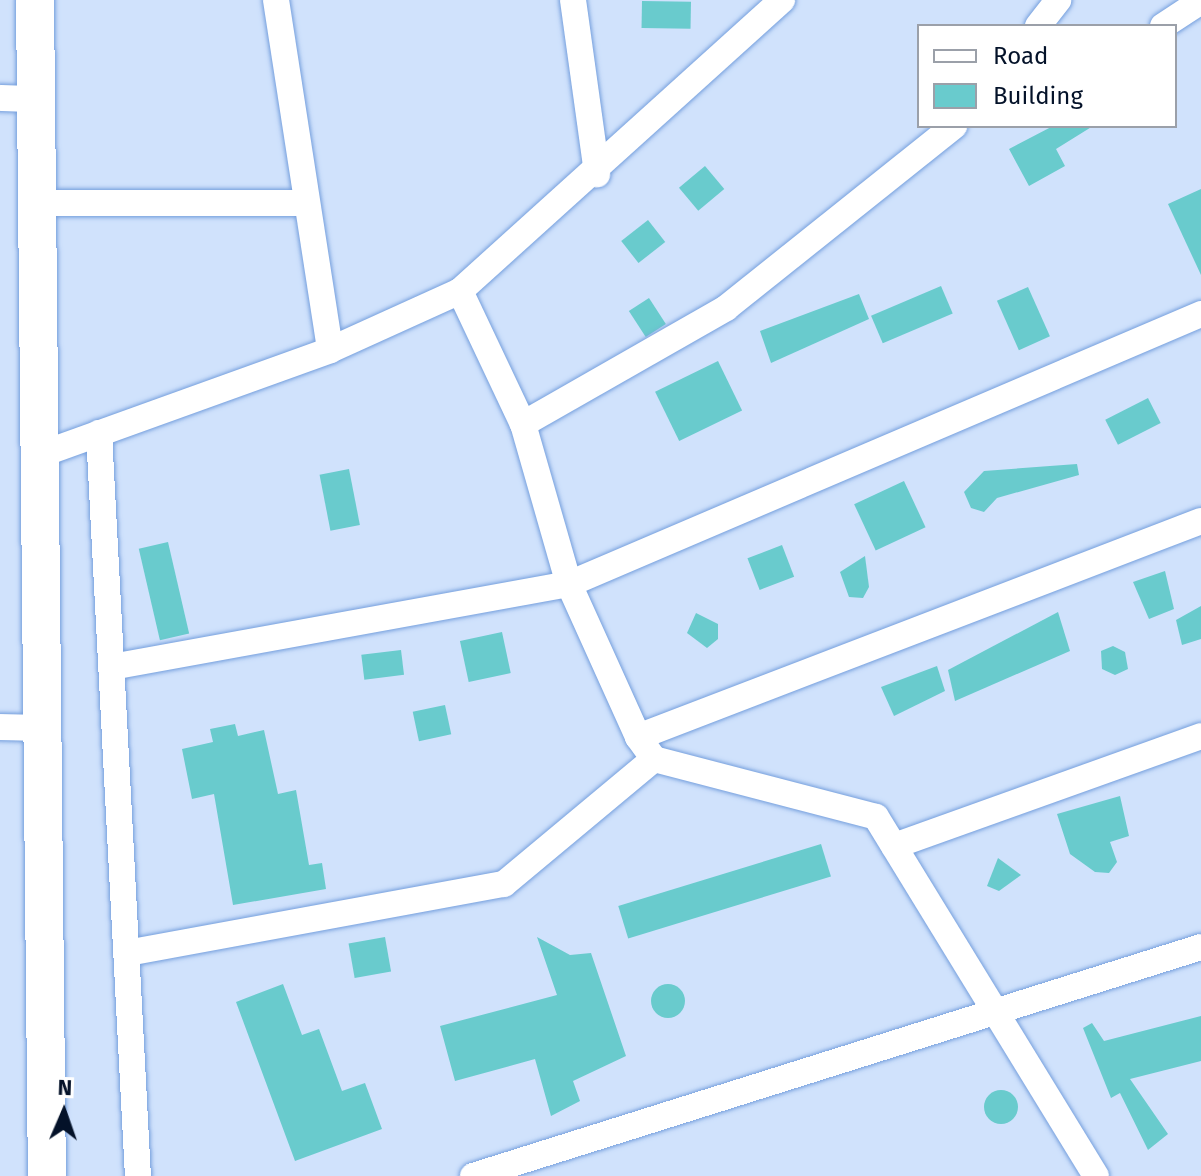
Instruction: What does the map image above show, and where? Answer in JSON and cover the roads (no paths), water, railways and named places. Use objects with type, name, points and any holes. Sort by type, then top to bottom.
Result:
[{"type":"main road","points":[[35,0],[18,98],[38,203],[40,728],[47,1176]]},
{"type":"street","points":[[276,0],[302,203],[330,350]]},
{"type":"street","points":[[573,0],[597,174]]},
{"type":"street","points":[[1040,24],[1058,0]]},
{"type":"street","points":[[1166,24],[1201,1]]},
{"type":"street","points":[[39,455],[330,350],[460,291],[597,174],[778,2]]},
{"type":"street","points":[[523,424],[726,308],[951,128]]},
{"type":"street","points":[[38,203],[302,203]]},
{"type":"street","points":[[460,291],[523,424],[569,584],[638,737],[654,759],[876,817],[1096,1176]]},
{"type":"street","points":[[112,667],[569,584],[1201,314]]},
{"type":"street","points":[[99,433],[138,1176]]},
{"type":"street","points":[[638,737],[1201,521]]},
{"type":"street","points":[[0,727],[40,728]]},
{"type":"street","points":[[894,846],[1201,736]]},
{"type":"street","points":[[127,953],[504,884],[654,759]]},
{"type":"street","points":[[473,1176],[993,1009],[1201,947]]}]
